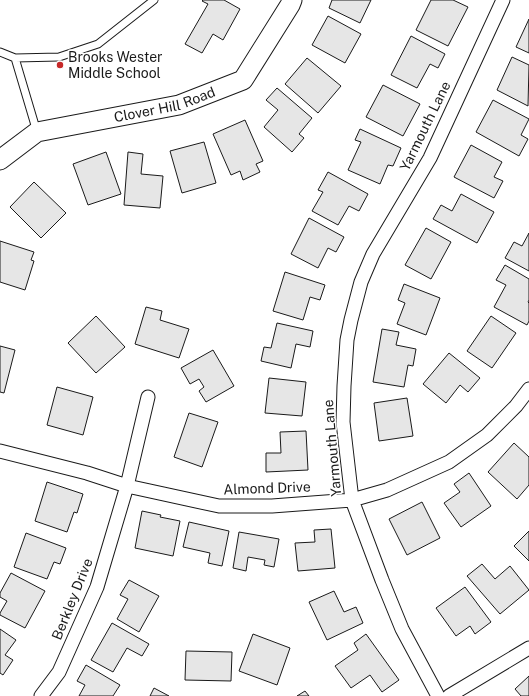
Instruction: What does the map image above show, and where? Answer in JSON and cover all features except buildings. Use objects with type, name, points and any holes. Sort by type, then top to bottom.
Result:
[{"type":"street","name":"Clover Hill Road","points":[[0,160],[37,132],[179,105],[243,80],[290,6],[292,0]]},
{"type":"street","name":"Yarmouth Lane","points":[[438,696],[402,629],[352,500],[343,422],[347,340],[350,320],[360,282],[373,254],[430,158],[503,0]]},
{"type":"street","name":"Almond Drive","points":[[0,451],[87,473],[127,486],[218,506],[272,506],[352,500],[387,490],[449,462],[487,435],[516,406],[529,389]]},
{"type":"street","name":"Berkley Drive","points":[[41,696],[59,672],[97,587],[127,486],[148,397]]},
{"type":"street","points":[[448,696],[529,648]]},
{"type":"lane","points":[[0,52],[15,58],[59,58],[98,44],[154,0]]},
{"type":"lane","points":[[15,58],[37,132]]},
{"type":"place","name":"Brooks Wester Middle School","points":[[60,65]]}]
